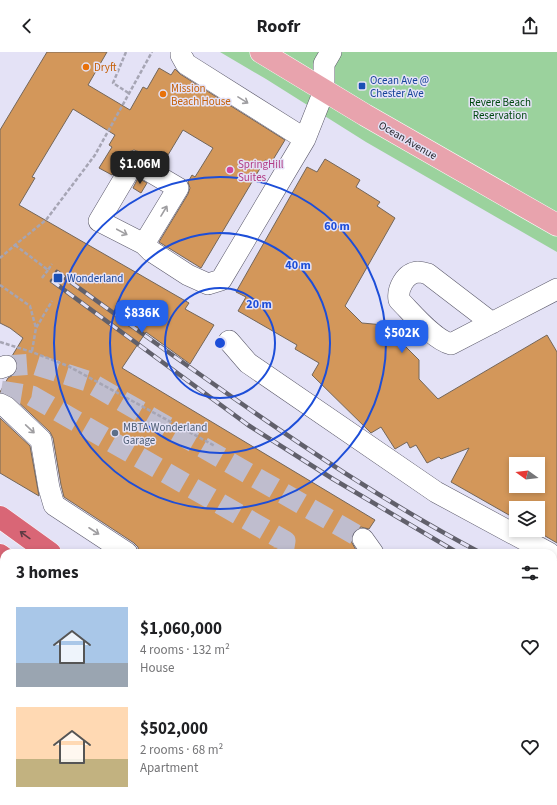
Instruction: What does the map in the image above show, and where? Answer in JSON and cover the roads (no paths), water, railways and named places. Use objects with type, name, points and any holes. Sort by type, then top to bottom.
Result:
[{"type":"highway","points":[[0,517],[44,549]]},
{"type":"main road","name":"Ocean Avenue","points":[[261,52],[324,91],[557,225]]},
{"type":"street","points":[[181,52],[186,64],[305,139]]},
{"type":"street","points":[[144,244],[151,252],[188,275],[208,284],[220,280],[305,139],[324,91],[324,64],[331,52]]},
{"type":"street","points":[[492,323],[557,289]]},
{"type":"street","points":[[229,341],[248,363],[436,492],[542,549]]},
{"type":"street","points":[[0,396],[6,407],[41,440],[49,488],[54,505],[121,549]]},
{"type":"tunnel","points":[[6,366],[34,364],[87,381],[363,539]]},
{"type":"tunnel","points":[[1,391],[32,396],[285,541],[284,549]]},
{"type":"railway","points":[[57,272],[195,371],[312,452],[412,515],[474,549]]},
{"type":"railway","points":[[52,281],[248,425],[333,479],[451,549]]},
{"type":"place","name":"Dryft","points":[[86,67]]},
{"type":"place","name":"Ocean Ave @ Chester Ave","points":[[362,86]]},
{"type":"place","name":"Mission Beach House","points":[[163,94]]},
{"type":"place","name":"SpringHill Suites","points":[[230,170]]},
{"type":"place","name":"Wonderland","points":[[58,278]]},
{"type":"place","name":"MBTA Wonderland Garage","points":[[115,433]]},
{"type":"park label","name":"Revere Beach Reservation","points":[[500,108]]}]
